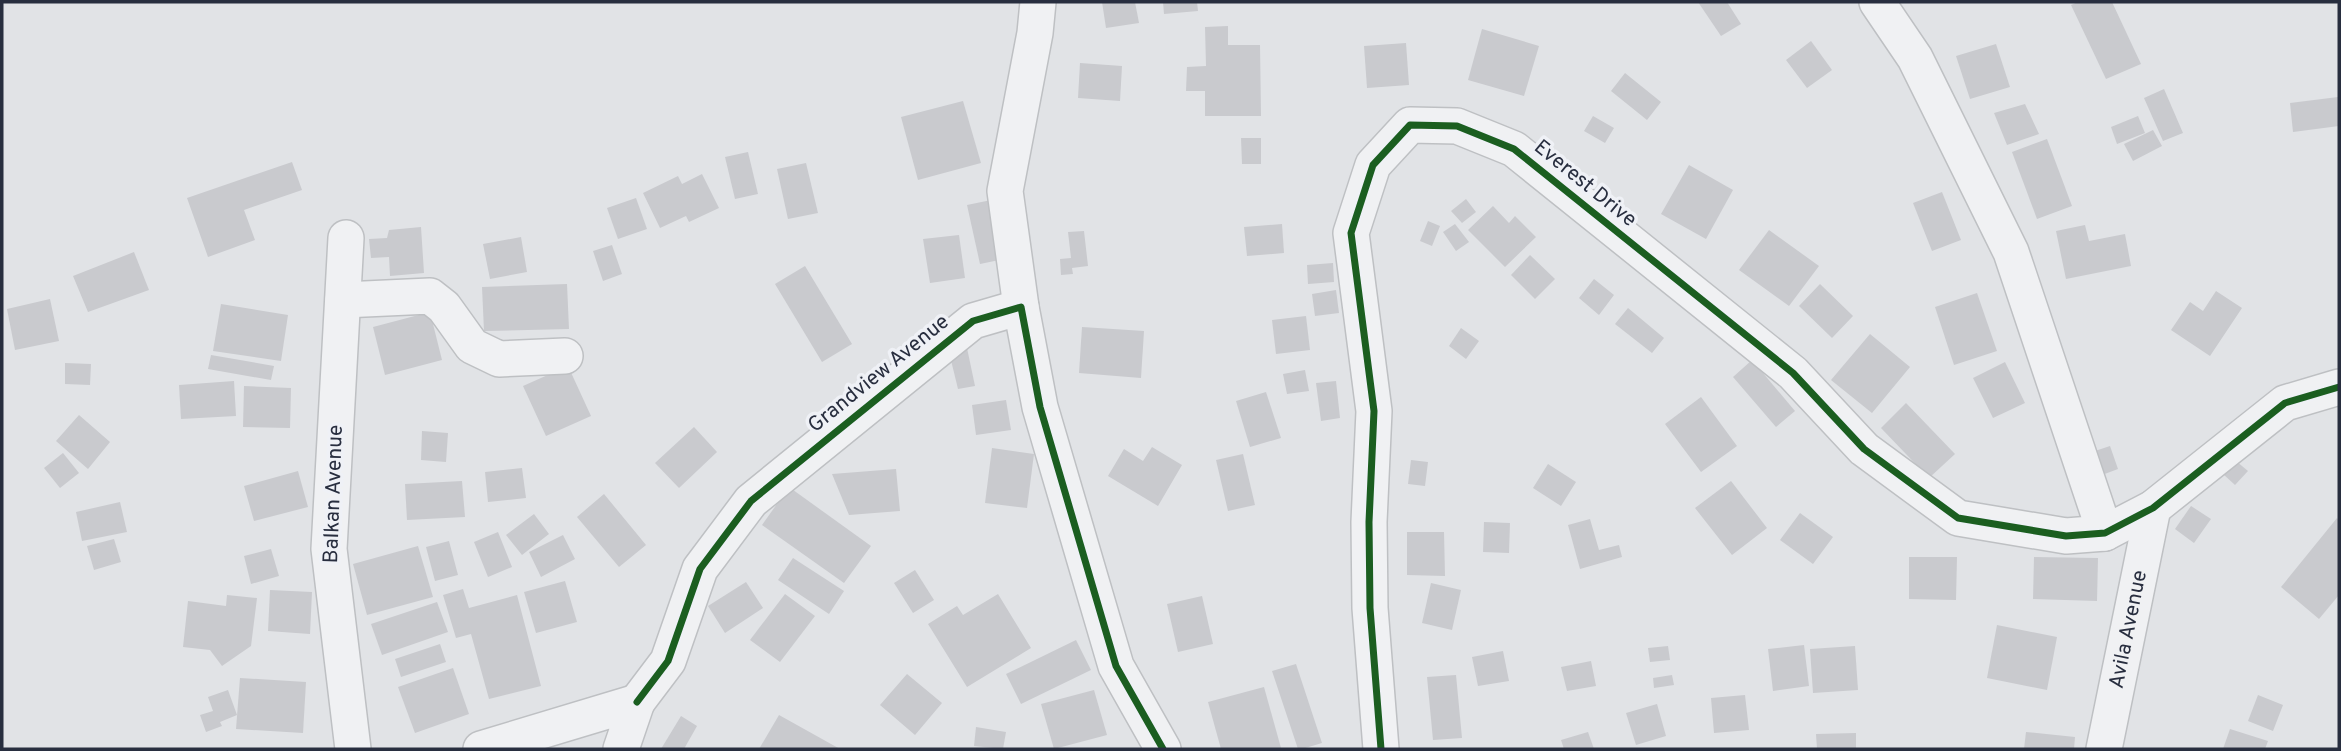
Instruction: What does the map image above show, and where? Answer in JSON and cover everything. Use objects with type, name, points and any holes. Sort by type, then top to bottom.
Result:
[{"type":"street","points":[[1038,2],[1035,33],[1005,191],[1021,307],[1040,407],[1116,666],[1163,749]]},
{"type":"street","points":[[1877,2],[1915,58],[2011,252],[2105,533]]},
{"type":"street","name":"Everest Drive","points":[[1381,749],[1370,608],[1369,522],[1374,411],[1351,233],[1373,165],[1410,125],[1457,126],[1514,149],[1793,373],[1864,449],[1958,518],[2066,537],[2105,533],[2153,508],[2285,402],[2339,387]]},
{"type":"street","name":"Balkan Avenue","points":[[346,238],[329,549],[353,749]]},
{"type":"street","points":[[343,300],[430,296],[444,307],[472,345],[499,359],[565,356]]},
{"type":"street","name":"Grandview Avenue","points":[[621,749],[637,702],[668,661],[700,569],[751,501],[972,321],[1021,307]]},
{"type":"street","name":"Avila Avenue","points":[[2104,749],[2153,508]]},
{"type":"street","points":[[481,749],[637,702]]},
{"type":"building","points":[[1102,2],[1135,2],[1139,23],[1106,28]]},
{"type":"building","points":[[1163,2],[1197,2],[1198,11],[1164,14]]},
{"type":"building","points":[[1698,2],[1727,2],[1741,24],[1721,36]]},
{"type":"building","points":[[2078,2],[2112,2],[2141,64],[2106,79],[2071,5]]},
{"type":"building","points":[[1228,26],[1228,45],[1260,45],[1261,116],[1205,116],[1205,91],[1186,91],[1187,67],[1206,66],[1205,27]]},
{"type":"building","points":[[1482,29],[1539,46],[1524,96],[1468,80]]},
{"type":"building","points":[[1811,41],[1832,70],[1807,88],[1786,60]]},
{"type":"building","points":[[1406,43],[1409,85],[1367,88],[1364,46]]},
{"type":"building","points":[[1996,44],[2010,87],[1970,99],[1956,56]]},
{"type":"building","points":[[1080,63],[1122,66],[1120,101],[1078,98]]},
{"type":"building","points":[[1625,73],[1661,102],[1647,120],[1611,91]]},
{"type":"building","points":[[2164,89],[2183,133],[2163,141],[2144,98]]},
{"type":"building","points":[[2338,97],[2339,126],[2293,132],[2290,103]]},
{"type":"building","points":[[963,101],[981,163],[918,180],[901,117]]},
{"type":"building","points":[[2025,104],[2039,134],[2007,145],[1994,113]]},
{"type":"building","points":[[1593,116],[1614,128],[1605,143],[1584,131]]},
{"type":"building","points":[[2138,116],[2145,133],[2117,144],[2111,127]]},
{"type":"building","points":[[2153,130],[2162,146],[2133,161],[2124,144]]},
{"type":"building","points":[[1241,138],[1261,138],[1261,164],[1242,164]]},
{"type":"building","points":[[2047,139],[2072,206],[2037,219],[2012,152]]},
{"type":"building","points":[[748,152],[758,194],[735,199],[725,157]]},
{"type":"building","points":[[292,162],[302,190],[244,210],[255,240],[208,257],[187,198]]},
{"type":"building","points":[[806,163],[818,213],[788,219],[777,169]]},
{"type":"building","points":[[1689,165],[1733,190],[1706,239],[1661,214]]},
{"type":"building","points":[[702,174],[719,208],[689,222],[686,216],[660,228],[643,193],[678,176],[682,184]]},
{"type":"building","points":[[1942,192],[1961,240],[1932,251],[1913,203]]},
{"type":"building","points":[[636,198],[647,229],[618,239],[607,208]]},
{"type":"building","points":[[996,199],[1009,258],[980,264],[967,205]]},
{"type":"building","points":[[1466,199],[1476,212],[1462,223],[1451,211]]},
{"type":"building","points":[[1493,206],[1509,223],[1515,216],[1536,237],[1505,267],[1468,230]]},
{"type":"building","points":[[1428,221],[1440,226],[1432,246],[1420,241]]},
{"type":"building","points":[[1282,224],[1284,253],[1247,256],[1244,227]]},
{"type":"building","points":[[1455,224],[1469,242],[1456,251],[1443,232]]},
{"type":"building","points":[[2085,225],[2089,241],[2125,234],[2131,266],[2066,279],[2056,231]]},
{"type":"building","points":[[421,227],[424,273],[390,276],[389,257],[371,258],[369,239],[387,238],[389,230]]},
{"type":"building","points":[[1769,230],[1819,266],[1789,306],[1739,270]]},
{"type":"building","points":[[1084,231],[1088,266],[1072,268],[1073,274],[1061,275],[1060,259],[1071,258],[1068,232]]},
{"type":"building","points":[[959,235],[965,278],[930,283],[923,239]]},
{"type":"building","points":[[521,237],[527,272],[490,279],[483,244]]},
{"type":"building","points":[[612,245],[622,274],[603,281],[593,251]]},
{"type":"building","points":[[134,252],[149,290],[88,312],[73,276]]},
{"type":"building","points":[[1530,255],[1555,279],[1535,299],[1511,275]]},
{"type":"building","points":[[1333,263],[1334,282],[1308,284],[1307,265]]},
{"type":"building","points":[[805,266],[852,344],[822,362],[775,284]]},
{"type":"building","points":[[1594,279],[1614,295],[1599,315],[1579,298]]},
{"type":"building","points":[[567,284],[569,329],[484,331],[482,287]]},
{"type":"building","points":[[1820,284],[1853,316],[1832,338],[1799,306]]},
{"type":"building","points":[[1336,290],[1339,313],[1315,316],[1312,294]]},
{"type":"building","points":[[2216,291],[2242,308],[2210,356],[2171,330],[2190,302],[2203,311]]},
{"type":"building","points":[[1977,293],[1997,351],[1954,365],[1935,307]]},
{"type":"building","points":[[50,299],[59,341],[15,350],[7,309]]},
{"type":"building","points":[[221,304],[288,315],[281,361],[213,351]]},
{"type":"building","points":[[1628,308],[1664,338],[1652,353],[1615,324]]},
{"type":"building","points":[[430,312],[442,360],[385,375],[373,327]]},
{"type":"building","points":[[1306,316],[1310,350],[1276,354],[1272,320]]},
{"type":"building","points":[[1082,327],[1144,331],[1141,378],[1079,373]]},
{"type":"building","points":[[1461,328],[1479,341],[1466,359],[1449,346]]},
{"type":"building","points":[[1870,334],[1910,367],[1872,413],[1831,380]]},
{"type":"building","points":[[967,348],[975,386],[958,389],[949,352]]},
{"type":"building","points":[[211,355],[274,366],[271,380],[208,369]]},
{"type":"building","points":[[1752,360],[1795,411],[1776,427],[1733,377]]},
{"type":"building","points":[[2005,362],[2025,403],[1993,418],[1973,378]]},
{"type":"building","points":[[65,363],[91,364],[90,385],[65,384]]},
{"type":"building","points":[[568,366],[591,416],[546,436],[523,386]]},
{"type":"building","points":[[1305,370],[1309,391],[1287,394],[1283,374]]},
{"type":"building","points":[[234,381],[236,416],[181,419],[179,385]]},
{"type":"building","points":[[1336,381],[1340,418],[1321,421],[1316,383]]},
{"type":"building","points":[[244,386],[291,388],[290,428],[243,427]]},
{"type":"building","points":[[1266,392],[1281,438],[1250,447],[1236,401]]},
{"type":"building","points":[[1701,397],[1737,446],[1701,472],[1665,424]]},
{"type":"building","points":[[1006,400],[1011,430],[976,435],[972,405]]},
{"type":"building","points":[[1906,403],[1955,454],[1929,478],[1881,428]]},
{"type":"building","points":[[79,415],[110,442],[88,469],[56,441]]},
{"type":"building","points":[[694,427],[717,452],[679,488],[655,463]]},
{"type":"building","points":[[422,431],[448,433],[446,462],[421,460]]},
{"type":"building","points":[[2110,446],[2118,469],[2102,475],[2095,451]]},
{"type":"building","points":[[1152,447],[1182,465],[1158,506],[1108,476],[1124,449],[1143,461]]},
{"type":"building","points":[[992,448],[1034,454],[1027,508],[985,503]]},
{"type":"building","points":[[63,453],[79,473],[60,488],[44,468]]},
{"type":"building","points":[[1243,454],[1255,505],[1228,511],[1216,460]]},
{"type":"building","points":[[1411,460],[1428,462],[1425,486],[1408,484]]},
{"type":"building","points":[[2236,461],[2248,471],[2235,485],[2223,474]]},
{"type":"building","points":[[1548,464],[1576,482],[1561,506],[1533,488]]},
{"type":"building","points":[[522,468],[526,498],[488,502],[485,472]]},
{"type":"building","points":[[896,469],[900,511],[849,515],[832,474]]},
{"type":"building","points":[[298,471],[308,507],[254,521],[244,486]]},
{"type":"building","points":[[462,481],[465,517],[407,520],[405,484]]},
{"type":"building","points":[[1731,481],[1767,528],[1732,555],[1695,508]]},
{"type":"building","points":[[789,487],[871,546],[844,583],[762,525]]},
{"type":"building","points":[[604,494],[646,545],[619,567],[577,517]]},
{"type":"building","points":[[120,502],[127,532],[82,541],[76,512]]},
{"type":"building","points":[[2191,506],[2211,519],[2194,543],[2175,529]]},
{"type":"building","points":[[1800,513],[1833,537],[1813,564],[1780,540]]},
{"type":"building","points":[[534,514],[549,534],[522,555],[506,535]]},
{"type":"building","points":[[2337,518],[2339,595],[2319,619],[2281,587]]},
{"type":"building","points":[[1590,519],[1599,550],[1619,545],[1622,557],[1580,569],[1568,525]]},
{"type":"building","points":[[1484,522],[1510,523],[1509,553],[1483,552]]},
{"type":"building","points":[[498,532],[512,567],[488,577],[474,542]]},
{"type":"building","points":[[1407,532],[1444,532],[1445,576],[1407,575]]},
{"type":"building","points":[[563,535],[575,559],[541,577],[529,552]]},
{"type":"building","points":[[114,539],[121,562],[94,570],[87,546]]},
{"type":"building","points":[[449,541],[458,575],[435,581],[426,547]]},
{"type":"building","points":[[418,546],[433,597],[367,615],[353,564]]},
{"type":"building","points":[[271,549],[279,576],[251,584],[244,556]]},
{"type":"building","points":[[1909,557],[1957,557],[1956,600],[1909,599]]},
{"type":"building","points":[[2034,557],[2098,558],[2097,601],[2033,599]]},
{"type":"building","points":[[793,558],[844,591],[829,614],[778,580]]},
{"type":"building","points":[[915,570],[934,600],[913,613],[894,583]]},
{"type":"building","points":[[565,581],[577,622],[536,633],[524,592]]},
{"type":"building","points":[[746,582],[763,608],[725,633],[708,606]]},
{"type":"building","points":[[1431,583],[1461,590],[1452,630],[1422,623]]},
{"type":"building","points":[[463,589],[469,608],[517,595],[541,686],[489,699],[471,634],[456,638],[443,595]]},
{"type":"building","points":[[270,590],[312,592],[310,634],[268,631]]},
{"type":"building","points":[[785,594],[815,616],[780,662],[750,640]]},
{"type":"building","points":[[998,594],[1031,648],[967,687],[928,624],[957,606],[963,615]]},
{"type":"building","points":[[227,595],[257,598],[251,646],[222,666],[210,650],[183,647],[188,601],[226,606]]},
{"type":"building","points":[[1202,596],[1213,644],[1178,652],[1167,604]]},
{"type":"building","points":[[437,602],[448,632],[382,655],[371,624]]},
{"type":"building","points":[[1997,625],[2057,637],[2047,690],[1987,678]]},
{"type":"building","points":[[1076,640],[1091,670],[1021,704],[1006,674]]},
{"type":"building","points":[[440,644],[446,662],[401,677],[395,659]]},
{"type":"building","points":[[1804,645],[1809,686],[1773,691],[1768,649]]},
{"type":"building","points":[[1668,646],[1670,660],[1650,662],[1648,648]]},
{"type":"building","points":[[1855,646],[1858,690],[1813,693],[1810,649]]},
{"type":"building","points":[[1503,651],[1509,681],[1478,686],[1472,657]]},
{"type":"building","points":[[1591,661],[1596,686],[1567,691],[1561,667]]},
{"type":"building","points":[[1296,664],[1322,743],[1302,749],[1298,749],[1272,671]]},
{"type":"building","points":[[453,668],[469,714],[415,733],[398,687]]},
{"type":"building","points":[[907,674],[942,703],[915,735],[880,705]]},
{"type":"building","points":[[1456,675],[1462,738],[1433,740],[1427,677]]},
{"type":"building","points":[[1672,675],[1674,685],[1654,688],[1653,678]]},
{"type":"building","points":[[240,678],[306,682],[303,733],[236,729]]},
{"type":"building","points":[[1264,687],[1281,748],[1221,749],[1208,702]]},
{"type":"building","points":[[228,690],[237,715],[220,722],[222,726],[206,732],[200,715],[213,711],[208,697]]},
{"type":"building","points":[[1094,690],[1107,735],[1054,749],[1041,704]]},
{"type":"building","points":[[1745,695],[1749,730],[1714,733],[1711,698]]},
{"type":"building","points":[[2258,695],[2283,705],[2273,731],[2248,721]]},
{"type":"building","points":[[1657,704],[1666,736],[1636,745],[1626,713]]},
{"type":"building","points":[[779,715],[840,749],[759,749]]},
{"type":"building","points":[[681,716],[697,726],[684,749],[661,749]]},
{"type":"building","points":[[976,727],[1006,732],[1003,749],[974,746]]},
{"type":"building","points":[[2230,729],[2268,741],[2265,749],[2223,749]]},
{"type":"building","points":[[1588,732],[1594,749],[1564,749],[1561,740]]},
{"type":"building","points":[[2026,732],[2075,737],[2074,749],[2024,749]]},
{"type":"building","points":[[1856,733],[1856,749],[1817,749],[1816,734]]},
{"type":"cycle path","points":[[1381,749],[1370,608],[1369,522],[1374,411],[1351,233],[1373,165],[1410,125],[1457,126],[1514,149],[1793,373],[1864,449],[1958,518],[2066,536],[2105,533],[2153,508],[2285,403],[2339,387]]},
{"type":"cycle path","points":[[637,702],[668,661],[700,569],[751,501],[973,321],[1021,307],[1040,407],[1116,666],[1163,749]]}]
